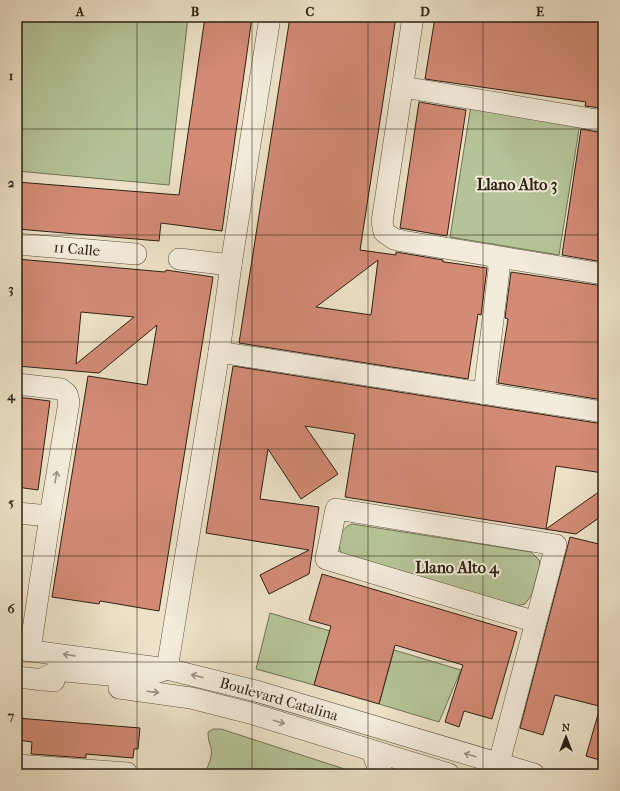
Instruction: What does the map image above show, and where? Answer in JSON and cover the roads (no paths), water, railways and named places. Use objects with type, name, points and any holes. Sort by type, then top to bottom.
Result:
[{"type":"street","points":[[40,680],[54,673],[65,671],[140,678],[167,669],[219,352],[231,265],[270,17]]},
{"type":"street","points":[[413,17],[382,222],[384,232],[394,239],[402,241],[603,274]]},
{"type":"street","points":[[403,87],[603,120]]},
{"type":"street","name":"11 Calle","points":[[17,244],[136,254]]},
{"type":"street","points":[[484,394],[499,270],[498,260],[490,255]]},
{"type":"street","points":[[180,259],[231,265]]},
{"type":"street","points":[[219,352],[603,412]]},
{"type":"street","points":[[17,384],[61,389],[67,394],[69,402],[50,516],[23,650]]},
{"type":"street","points":[[499,764],[536,622],[556,545],[336,509],[326,559],[536,622]]},
{"type":"street","points":[[17,513],[50,516]]},
{"type":"street","name":"Boulevard Catalina","points":[[23,650],[167,669],[256,691],[534,774]]},
{"type":"street","name":"Boulevard Catalina","points":[[17,677],[158,692],[191,698],[250,714],[449,774]]},
{"type":"street","points":[[372,751],[376,765],[383,774]]},
{"type":"street","points":[[17,764],[87,772],[128,773]]},
{"type":"district","name":"Llano Alto 3","points":[[517,184]]},
{"type":"district","name":"Llano Alto 4","points":[[457,567]]}]
